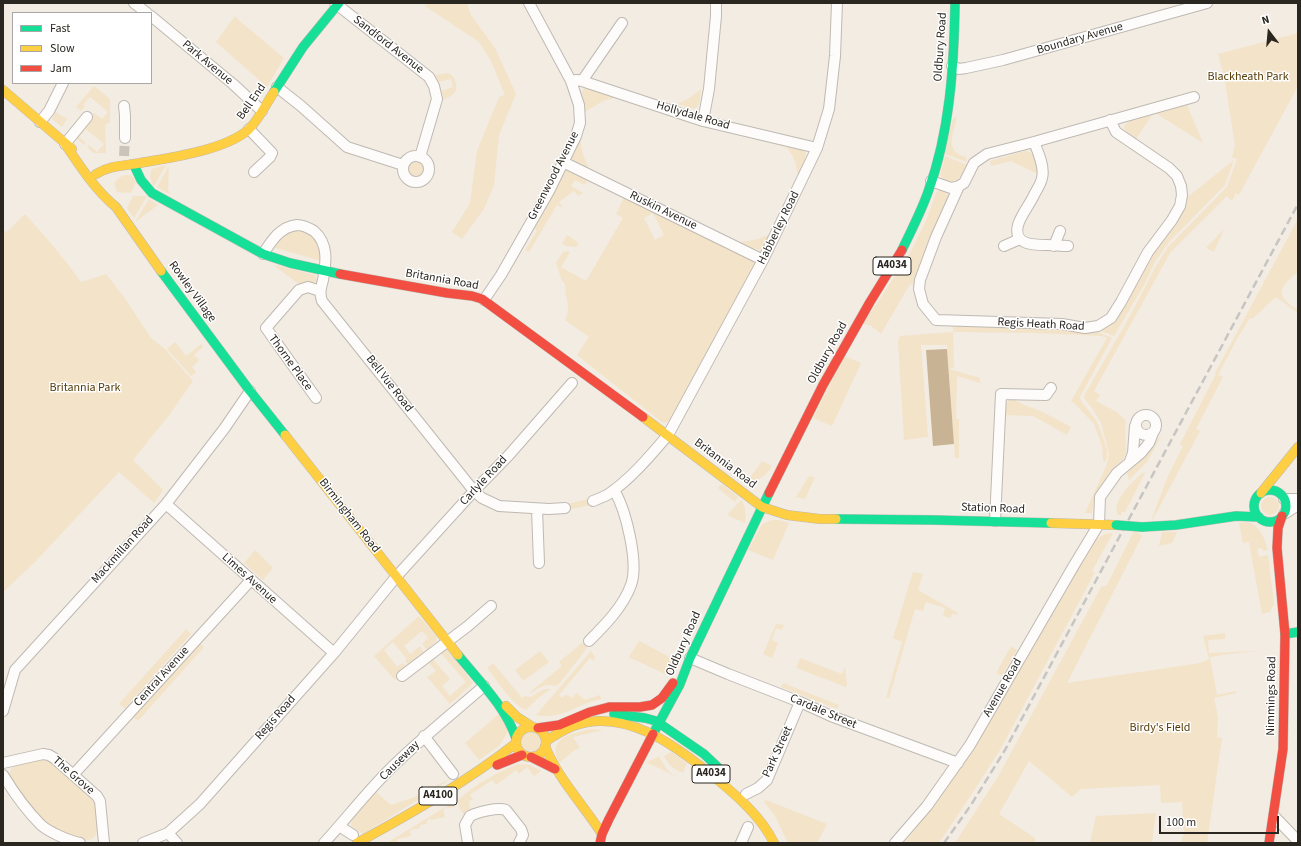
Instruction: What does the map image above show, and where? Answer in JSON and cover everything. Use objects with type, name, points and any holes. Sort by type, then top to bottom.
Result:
[{"type":"main road","name":"Oldbury Road","points":[[601,839],[643,732],[657,720],[671,701],[735,561],[823,385],[870,302],[899,256],[918,216],[937,162],[947,115],[952,66],[955,3]]},
{"type":"main road","name":"Bell End","points":[[96,174],[108,167],[116,165],[133,165],[180,156],[223,144],[240,136],[249,129],[303,47],[337,4]]},
{"type":"main road","name":"Rowley Village","points":[[3,90],[82,157],[96,174]]},
{"type":"main road","name":"Rowley Village","points":[[66,144],[77,162],[101,182],[116,202],[116,207]]},
{"type":"main road","name":"Bell End","points":[[101,182],[133,165]]},
{"type":"main road","name":"Britannia Road","points":[[133,165],[147,189],[152,193],[263,254],[290,263],[324,271],[417,288],[472,296],[484,300],[668,435],[762,507]]},
{"type":"main road","points":[[96,174],[95,178],[101,182]]},
{"type":"main road","name":"Rowley Village","points":[[101,182],[104,190],[103,195],[116,207],[145,249],[250,391]]},
{"type":"main road","name":"Birmingham Road","points":[[250,391],[507,716],[512,726],[515,741]]},
{"type":"main road","name":"Station Road","points":[[1224,517],[1259,495],[1298,447]]},
{"type":"main road","points":[[1280,468],[1279,480],[1286,508],[1283,515],[1274,522],[1268,522],[1260,518],[1254,510],[1254,503],[1259,495],[1265,491],[1272,490],[1283,497]]},
{"type":"main road","name":"Station Road","points":[[762,507],[787,515],[820,519],[995,521],[1099,524],[1142,527],[1195,523],[1224,517],[1249,516],[1260,518]]},
{"type":"main road","name":"Nimmings Road","points":[[1269,843],[1283,748],[1285,634],[1277,548],[1278,528],[1283,515]]},
{"type":"main road","name":"Nimmings Road","points":[[1260,518],[1267,525],[1277,548]]},
{"type":"main road","points":[[1285,634],[1298,633]]},
{"type":"main road","name":"Birmingham Road","points":[[448,640],[458,647],[472,661],[512,713],[534,727]]},
{"type":"main road","name":"Oldbury Road","points":[[657,720],[661,698],[690,658]]},
{"type":"main road","name":"Birmingham Road","points":[[479,671],[480,676],[485,683],[484,686]]},
{"type":"main road","points":[[570,721],[586,713],[608,707],[621,706],[641,708],[657,702],[661,698]]},
{"type":"main road","name":"Oldbury Road","points":[[671,701],[668,711],[670,726],[674,732]]},
{"type":"main road","points":[[555,769],[517,750],[515,741],[521,729],[550,727],[592,716],[618,714],[657,720],[674,732]]},
{"type":"main road","name":"A4034","points":[[546,744],[559,732],[584,723],[595,721],[624,724],[663,739],[715,776],[747,805],[764,824],[774,843]]},
{"type":"main road","points":[[534,727],[544,733],[546,744],[555,769],[595,822],[601,839]]},
{"type":"main road","name":"Oldbury Road","points":[[626,776],[644,753],[643,732]]},
{"type":"main road","name":"A4034","points":[[674,732],[704,754],[746,794],[771,827],[779,843]]},
{"type":"main road","name":"A4100","points":[[355,839],[464,780],[497,759],[515,741]]},
{"type":"main road","points":[[527,756],[534,757],[540,754],[546,744]]},
{"type":"main road","points":[[644,753],[657,745],[672,746]]},
{"type":"main road","name":"A4100","points":[[373,843],[422,815],[497,765],[527,756]]},
{"type":"main road","points":[[746,794],[747,805]]},
{"type":"street","points":[[134,3],[146,12]]},
{"type":"street","name":"Greenwood Avenue","points":[[484,300],[501,275],[549,191],[576,136],[580,122],[579,105],[571,81],[529,3]]},
{"type":"street","points":[[703,121],[708,89],[716,16],[716,3]]},
{"type":"street","name":"Habberley Road","points":[[593,501],[614,490],[647,460],[668,435],[764,260],[817,148],[829,109],[835,56],[837,3]]},
{"type":"street","name":"Boundary Avenue","points":[[952,66],[959,69],[1003,60],[1207,3]]},
{"type":"street","name":"Sandford Avenue","points":[[337,4],[432,80],[437,99],[420,157]]},
{"type":"street","name":"Park Avenue","points":[[152,17],[233,84],[262,111]]},
{"type":"street","points":[[582,81],[622,23]]},
{"type":"street","name":"Hollydale Road","points":[[571,81],[582,81],[703,121],[817,148]]},
{"type":"street","points":[[40,122],[49,111],[62,84]]},
{"type":"street","points":[[277,87],[347,147],[404,165]]},
{"type":"street","name":"Regis Heath Road","points":[[1110,120],[1116,132],[1169,168],[1177,176],[1182,186],[1180,206],[1172,220],[1148,252],[1111,318],[1098,326],[1085,328],[1062,324],[936,320],[923,304],[919,289],[920,280],[936,237],[959,186],[964,183],[974,163],[987,154],[1034,142],[1110,120],[1194,97]]},
{"type":"street","points":[[124,106],[125,138]]},
{"type":"street","points":[[66,144],[87,117]]},
{"type":"street","points":[[249,129],[272,153],[270,157],[254,172]]},
{"type":"street","points":[[1034,142],[1043,171],[1042,178],[1019,224],[1018,230],[1020,239],[1024,243],[1030,244],[1068,246]]},
{"type":"street","points":[[124,156],[133,165]]},
{"type":"street","points":[[412,157],[420,157],[428,166],[428,174],[422,180],[413,181],[406,177],[403,169],[404,165],[405,161],[412,157]]},
{"type":"street","name":"Ruskin Avenue","points":[[564,162],[764,260]]},
{"type":"street","points":[[931,181],[951,188],[959,186]]},
{"type":"street","points":[[263,254],[272,240],[284,229],[299,225],[306,226],[317,234],[324,244],[326,259],[320,291]]},
{"type":"street","points":[[1054,246],[1060,232]]},
{"type":"street","points":[[1004,246],[1020,239]]},
{"type":"street","name":"Thorne Place","points":[[316,398],[266,328],[299,290],[308,287],[320,291]]},
{"type":"street","name":"Bell Vue Road","points":[[320,291],[322,301],[474,491],[482,498],[499,506],[537,509],[564,508]]},
{"type":"street","name":"Carlyle Road","points":[[396,577],[474,491],[509,455],[572,383]]},
{"type":"street","points":[[995,521],[1001,394],[1046,395],[1051,388]]},
{"type":"street","name":"Mackmillan Road","points":[[3,711],[15,670],[166,504],[224,429],[250,391]]},
{"type":"street","points":[[1099,524],[1100,497],[1111,480],[1141,453],[1149,443],[1156,425],[1151,416],[1140,417],[1136,424],[1133,453],[1129,463]]},
{"type":"street","points":[[1136,424],[1137,430],[1141,435],[1148,436],[1153,433]]},
{"type":"street","points":[[589,641],[608,622],[632,584],[633,569],[630,536],[621,502],[614,490]]},
{"type":"street","points":[[1283,497],[1298,499]]},
{"type":"street","name":"Limes Avenue","points":[[166,504],[334,653]]},
{"type":"street","points":[[1283,515],[1298,505]]},
{"type":"street","points":[[537,509],[538,563]]},
{"type":"street","name":"Avenue Road","points":[[895,843],[927,806],[958,763],[997,700],[1099,524]]},
{"type":"street","name":"Regis Road","points":[[143,843],[168,833],[200,804],[334,653],[396,577]]},
{"type":"street","name":"Central Avenue","points":[[73,775],[251,580]]},
{"type":"street","points":[[402,676],[491,606]]},
{"type":"street","name":"Cardale Street","points":[[690,658],[831,716],[958,763]]},
{"type":"street","name":"Causeway","points":[[324,843],[389,770],[424,736],[484,686]]},
{"type":"street","name":"Park Street","points":[[746,794],[758,788],[767,780],[800,702]]},
{"type":"street","points":[[424,736],[453,774]]},
{"type":"street","name":"The Grove","points":[[3,763],[43,754],[54,758],[97,796],[100,801],[104,843]]},
{"type":"street","points":[[3,775],[18,798],[42,826],[70,841],[80,843]]},
{"type":"street","points":[[468,843],[465,826],[470,816],[487,811],[503,809],[506,810],[521,829],[523,835],[519,843]]},
{"type":"street","points":[[1274,816],[1298,841]]},
{"type":"street","points":[[339,826],[355,839]]},
{"type":"street","points":[[741,843],[748,828]]},
{"type":"street","points":[[168,833],[177,843]]},
{"type":"street","name":"A4100","points":[[365,843],[369,841],[373,843]]},
{"type":"green space","points":[[427,3],[467,3],[471,15],[495,48],[516,94],[499,135],[494,185],[484,209],[462,239],[452,232],[470,203],[477,151],[499,97],[505,95],[491,61],[479,42],[425,6]]},
{"type":"green space","points":[[235,16],[284,58],[267,87],[216,42]]},
{"type":"green space","name":"Blackheath Park","points":[[1298,33],[1298,86],[1239,195],[1235,193],[1232,201],[1227,196],[1170,253],[1094,391],[1100,395],[1096,401],[1117,412],[1126,421],[1126,453],[1123,459],[1111,471],[1095,495],[1092,513],[1085,513],[1107,464],[1109,454],[1101,423],[1084,398],[1085,394],[1168,247],[1227,187],[1237,159],[1232,157],[1235,145],[1224,76],[1218,54]]},
{"type":"green space","points":[[448,73],[455,81],[456,90],[451,96],[441,100],[443,95],[441,91],[453,87],[451,79],[438,82],[436,75]]},
{"type":"green space","points":[[94,86],[110,99],[110,122],[105,125],[106,153],[94,153],[87,147],[89,145],[97,152],[104,144],[86,129],[79,137],[86,143],[84,145],[75,137],[94,113],[102,119],[108,112],[90,97],[83,105],[85,106],[81,111],[76,107]]},
{"type":"green space","points":[[587,87],[617,97],[603,101],[585,112],[582,92],[584,88]]},
{"type":"green space","points":[[701,89],[699,103],[696,108],[694,109],[677,104],[691,97]]},
{"type":"green space","points":[[1187,105],[1203,143],[1157,114]]},
{"type":"green space","points":[[56,112],[67,119],[62,127],[52,119]]},
{"type":"green space","points":[[1152,115],[1136,139],[1125,132],[1124,126],[1130,121]]},
{"type":"green space","points":[[953,118],[957,118],[952,136],[952,147],[959,154],[966,157],[967,162],[945,154]]},
{"type":"green space","points":[[580,136],[583,153],[590,169],[574,162],[571,156]]},
{"type":"green space","points":[[786,147],[799,149],[806,153],[798,177],[795,161]]},
{"type":"green space","points":[[1025,151],[1034,156],[1038,167],[1038,174],[1011,161],[991,166],[990,161]]},
{"type":"green space","points":[[945,156],[967,165],[960,177],[952,182],[945,180],[940,175]]},
{"type":"green space","points":[[416,159],[423,162],[426,169],[423,176],[416,179],[409,176],[406,169],[409,162]]},
{"type":"green space","points":[[1234,160],[1225,185],[1169,242],[1155,262],[1144,285],[1114,336],[1096,329],[1176,223],[1182,212],[1186,196],[1190,195]]},
{"type":"green space","points":[[166,165],[154,186],[150,178],[152,169]]},
{"type":"green space","points":[[169,166],[168,190],[171,195],[157,187]]},
{"type":"green space","points":[[567,169],[588,179],[585,185],[575,180],[571,186],[583,193],[578,196],[574,191],[559,202],[563,208],[557,205],[529,252],[525,250],[537,231],[534,228]]},
{"type":"green space","points":[[126,175],[132,176],[136,182],[131,193],[117,192],[114,183],[120,177]]},
{"type":"green space","points":[[939,190],[944,191],[948,195],[948,201],[915,285],[910,284],[881,334],[870,325],[863,324],[909,255],[925,223],[936,193]]},
{"type":"green space","points":[[133,196],[147,196],[134,218],[127,208]]},
{"type":"green space","points":[[624,197],[750,258],[755,262],[672,419],[666,422],[659,420],[577,355],[589,337],[565,320],[568,310],[565,292],[566,289],[556,263],[563,252],[570,252],[561,267],[586,281],[623,218],[616,214]],"holes":[[[653,213],[664,235],[655,240],[644,218]]]},
{"type":"green space","points":[[149,199],[158,205],[135,222]]},
{"type":"green space","name":"Britannia Park","points":[[25,214],[68,264],[81,282],[106,274],[124,297],[151,338],[164,348],[193,381],[170,414],[133,460],[163,490],[154,503],[119,472],[34,563],[3,592],[3,230],[7,232]]},
{"type":"green space","points":[[1298,219],[1298,272],[1285,284],[1282,296],[1289,304],[1298,310],[1298,313],[1276,297],[1252,319],[1250,318],[1218,375],[1223,377],[1196,429],[1200,431],[1153,519],[1152,518],[1167,478],[1183,446],[1180,444],[1216,374],[1215,373]]},
{"type":"green space","points":[[293,228],[308,230],[319,242],[322,261],[272,247],[275,240]]},
{"type":"green space","points":[[1224,229],[1214,252],[1206,248]]},
{"type":"green space","points":[[772,233],[764,248],[761,250],[739,242],[764,237]]},
{"type":"green space","points":[[567,235],[579,243],[576,247],[562,244]]},
{"type":"green space","points":[[275,265],[315,275],[317,281],[313,285],[300,285]]},
{"type":"green space","points":[[953,326],[1063,327],[1093,330],[1112,338],[1080,397],[1081,401],[1096,420],[1100,429],[1107,450],[1107,458],[1105,462],[1103,461],[1102,446],[1094,424],[1071,401],[1107,338],[1101,336],[1035,333],[953,332]]},
{"type":"green space","points":[[953,332],[954,367],[949,369],[980,378],[980,383],[957,376],[956,419],[959,419],[959,458],[955,458],[947,345],[921,345],[928,437],[904,440],[898,341],[900,336]]},
{"type":"green space","points":[[175,342],[186,356],[201,344],[203,347],[194,355],[199,360],[192,367],[196,372],[191,376],[167,349]]},
{"type":"green space","points":[[844,356],[861,363],[832,426],[813,418]]},
{"type":"green space","points":[[1011,398],[1024,405],[1041,411],[1071,427],[1067,435],[1033,416],[1005,415],[1006,404]]},
{"type":"green space","points":[[1162,434],[1147,462],[1129,480],[1127,473],[1141,460]]},
{"type":"green space","points":[[762,461],[772,466],[770,470],[759,479],[747,482]]},
{"type":"green space","points":[[1146,471],[1125,512],[1121,512],[1121,515],[1118,515],[1116,510],[1120,497],[1136,479]]},
{"type":"green space","points":[[809,476],[815,477],[805,499],[796,497]]},
{"type":"green space","points":[[722,484],[738,497],[735,502],[718,488]]},
{"type":"green space","points":[[1270,497],[1276,500],[1279,506],[1276,512],[1270,515],[1264,512],[1261,506],[1264,500]]},
{"type":"green space","points":[[588,499],[590,505],[568,510],[567,504]]},
{"type":"green space","points":[[741,500],[744,505],[746,517],[745,523],[727,515]]},
{"type":"green space","points":[[773,520],[789,523],[773,560],[748,550],[761,526],[764,523]]},
{"type":"green space","points":[[1239,523],[1251,523],[1258,528],[1268,550],[1263,551],[1262,548],[1257,549],[1259,557],[1268,555],[1274,604],[1270,612],[1262,614],[1249,542],[1243,543]]},
{"type":"green space","name":"Birdy's Field","points":[[1134,531],[1142,536],[1067,683],[1200,663],[1209,659],[1203,636],[1225,633],[1225,639],[1208,640],[1209,653],[1259,651],[1210,657],[1217,695],[1236,691],[1236,693],[1214,698],[1218,717],[1217,737],[1222,738],[1207,843],[1181,843],[1184,832],[1182,802],[1161,803],[1160,785],[1081,789],[1072,797],[1029,761],[999,814],[1035,838],[1035,843],[955,843],[999,775],[1101,587],[1107,585]]},
{"type":"green space","points":[[1162,532],[1177,532],[1172,543],[1159,546]]},
{"type":"green space","points":[[1113,533],[1092,571],[1095,572],[1000,750],[964,806],[939,843],[904,843],[938,800],[982,733],[1094,541],[1105,534]]},
{"type":"green space","points":[[255,550],[273,568],[263,580],[244,563]]},
{"type":"green space","points":[[913,572],[923,574],[918,590],[958,613],[956,615],[952,614],[951,618],[943,616],[945,608],[926,602],[923,611],[915,609],[889,698],[886,698],[902,642],[893,638]]},
{"type":"green space","points":[[419,616],[436,636],[437,640],[427,650],[422,644],[428,638],[422,631],[404,646],[410,654],[420,646],[424,652],[408,664],[405,661],[407,659],[393,642],[384,650],[397,667],[403,663],[406,666],[396,674],[398,678],[395,680],[374,656]]},
{"type":"green space","points":[[776,624],[784,625],[782,630],[776,628],[772,640],[778,643],[772,658],[763,654]]},
{"type":"green space","points":[[186,629],[191,634],[125,708],[119,704]]},
{"type":"green space","points":[[639,641],[677,661],[669,676],[629,657]]},
{"type":"green space","points":[[583,642],[587,648],[560,683],[555,686],[543,686],[529,693],[562,666],[559,662]]},
{"type":"green space","points":[[199,643],[204,647],[138,721],[133,717]]},
{"type":"green space","points":[[1011,646],[1017,650],[1002,676],[996,673]]},
{"type":"green space","points":[[446,648],[473,683],[450,704],[427,677],[436,671],[429,663],[431,657],[450,679],[442,686],[450,696],[466,682],[439,651]]},
{"type":"green space","points":[[540,651],[549,662],[523,681],[515,670]]},
{"type":"green space","points":[[591,651],[595,657],[594,661],[590,658],[559,695],[562,698],[566,694],[572,698],[577,693],[585,700],[600,695],[601,699],[554,715],[536,715]]},
{"type":"green space","points":[[800,658],[842,674],[845,667],[846,687],[796,668]]},
{"type":"green space","points":[[493,663],[522,698],[525,696],[531,697],[543,690],[551,689],[538,698],[526,710],[510,698],[487,668]]},
{"type":"green space","points":[[783,683],[839,705],[837,709],[781,687]]},
{"type":"green space","points":[[500,713],[509,730],[499,746],[479,760],[465,743]]},
{"type":"green space","points":[[591,729],[603,730],[573,737],[580,748],[575,750],[559,763],[556,754],[558,742],[569,735]]},
{"type":"green space","points":[[527,732],[535,732],[541,738],[541,746],[535,752],[527,752],[521,746],[521,738]]},
{"type":"green space","points":[[671,752],[687,763],[683,773],[667,762],[664,756]]},
{"type":"green space","points":[[659,757],[668,771],[677,777],[646,762]]},
{"type":"green space","points":[[41,760],[51,762],[58,766],[95,801],[97,805],[99,824],[98,830],[92,839],[84,840],[73,837],[54,828],[43,820],[36,814],[9,777],[10,772],[16,765]]},
{"type":"green space","points":[[518,764],[530,765],[541,771],[534,776],[527,767],[519,774],[516,770],[496,785],[492,780],[470,795],[473,800],[469,801],[470,809],[464,815],[460,809],[458,800],[486,779]]},
{"type":"green space","points":[[451,779],[363,834],[351,826],[352,820],[376,792],[391,805],[415,797],[425,789],[426,790]]},
{"type":"green space","points":[[766,800],[827,824],[817,843],[788,843],[775,816],[764,802]]},
{"type":"green space","points":[[455,801],[455,807],[443,809],[445,817],[431,820],[430,818],[427,820],[427,824],[420,825],[420,828],[410,830],[411,836],[397,839],[397,843],[387,843]]},
{"type":"green space","points":[[1156,813],[1152,843],[1090,843],[1096,816]]},
{"type":"shaded area","points":[[947,349],[954,444],[933,446],[926,350]]},
{"type":"tunnel","points":[[124,156],[125,138]]},
{"type":"railway","points":[[944,843],[971,805],[1005,750],[1298,204]]},
{"type":"traffic: fast","points":[[274,92],[303,47],[339,3]]},
{"type":"traffic: fast","points":[[902,250],[925,199],[941,146],[946,122],[952,75],[955,3]]},
{"type":"traffic: fast","points":[[134,165],[141,180],[152,193],[263,254],[290,263],[340,274]]},
{"type":"traffic: fast","points":[[161,271],[250,391],[285,435]]},
{"type":"traffic: fast","points":[[1267,490],[1273,490],[1283,497],[1286,506],[1285,512],[1279,519],[1273,522],[1267,522],[1257,515],[1254,509],[1254,503],[1261,493],[1267,490]]},
{"type":"traffic: fast","points":[[653,734],[680,684],[690,658],[769,493]]},
{"type":"traffic: fast","points":[[1142,527],[1176,525],[1236,516],[1259,517]]},
{"type":"traffic: fast","points":[[836,519],[1051,523]]},
{"type":"traffic: fast","points":[[1116,525],[1142,527]]},
{"type":"traffic: fast","points":[[1285,634],[1298,632]]},
{"type":"traffic: fast","points":[[458,655],[483,684],[505,715],[516,738]]},
{"type":"traffic: fast","points":[[614,714],[656,721],[704,754],[725,774]]},
{"type":"traffic: slow","points":[[3,90],[72,149]]},
{"type":"traffic: slow","points":[[96,174],[112,167],[181,156],[226,143],[238,137],[252,126],[274,92]]},
{"type":"traffic: slow","points":[[65,144],[95,186],[116,207],[161,271]]},
{"type":"traffic: slow","points":[[643,417],[762,507],[787,515],[820,519],[836,519]]},
{"type":"traffic: slow","points":[[285,435],[458,655]]},
{"type":"traffic: slow","points":[[1261,493],[1298,447]]},
{"type":"traffic: slow","points":[[1051,523],[1116,525]]},
{"type":"traffic: slow","points":[[506,706],[517,717],[531,726]]},
{"type":"traffic: slow","points":[[546,741],[573,726],[592,721],[611,721],[630,725],[648,732],[682,752],[730,791],[755,815],[769,833],[774,843]]},
{"type":"traffic: slow","points":[[531,727],[542,731],[546,742],[542,753],[531,757],[520,753],[516,742],[520,731],[531,727]]},
{"type":"traffic: slow","points":[[357,843],[438,796],[515,744]]},
{"type":"traffic: slow","points":[[545,746],[550,758],[564,780],[602,834]]},
{"type":"traffic: jam","points":[[769,493],[823,385],[870,302],[902,250]]},
{"type":"traffic: jam","points":[[340,274],[472,296],[482,299],[643,417]]},
{"type":"traffic: jam","points":[[1269,843],[1283,749],[1285,634],[1277,548],[1278,528],[1282,516]]},
{"type":"traffic: jam","points":[[538,728],[559,725],[590,712],[609,707],[640,707],[652,705],[662,698],[673,683]]},
{"type":"traffic: jam","points":[[600,843],[602,834],[609,819],[653,734]]},
{"type":"traffic: jam","points":[[497,765],[522,755]]},
{"type":"traffic: jam","points":[[531,757],[555,769]]}]
